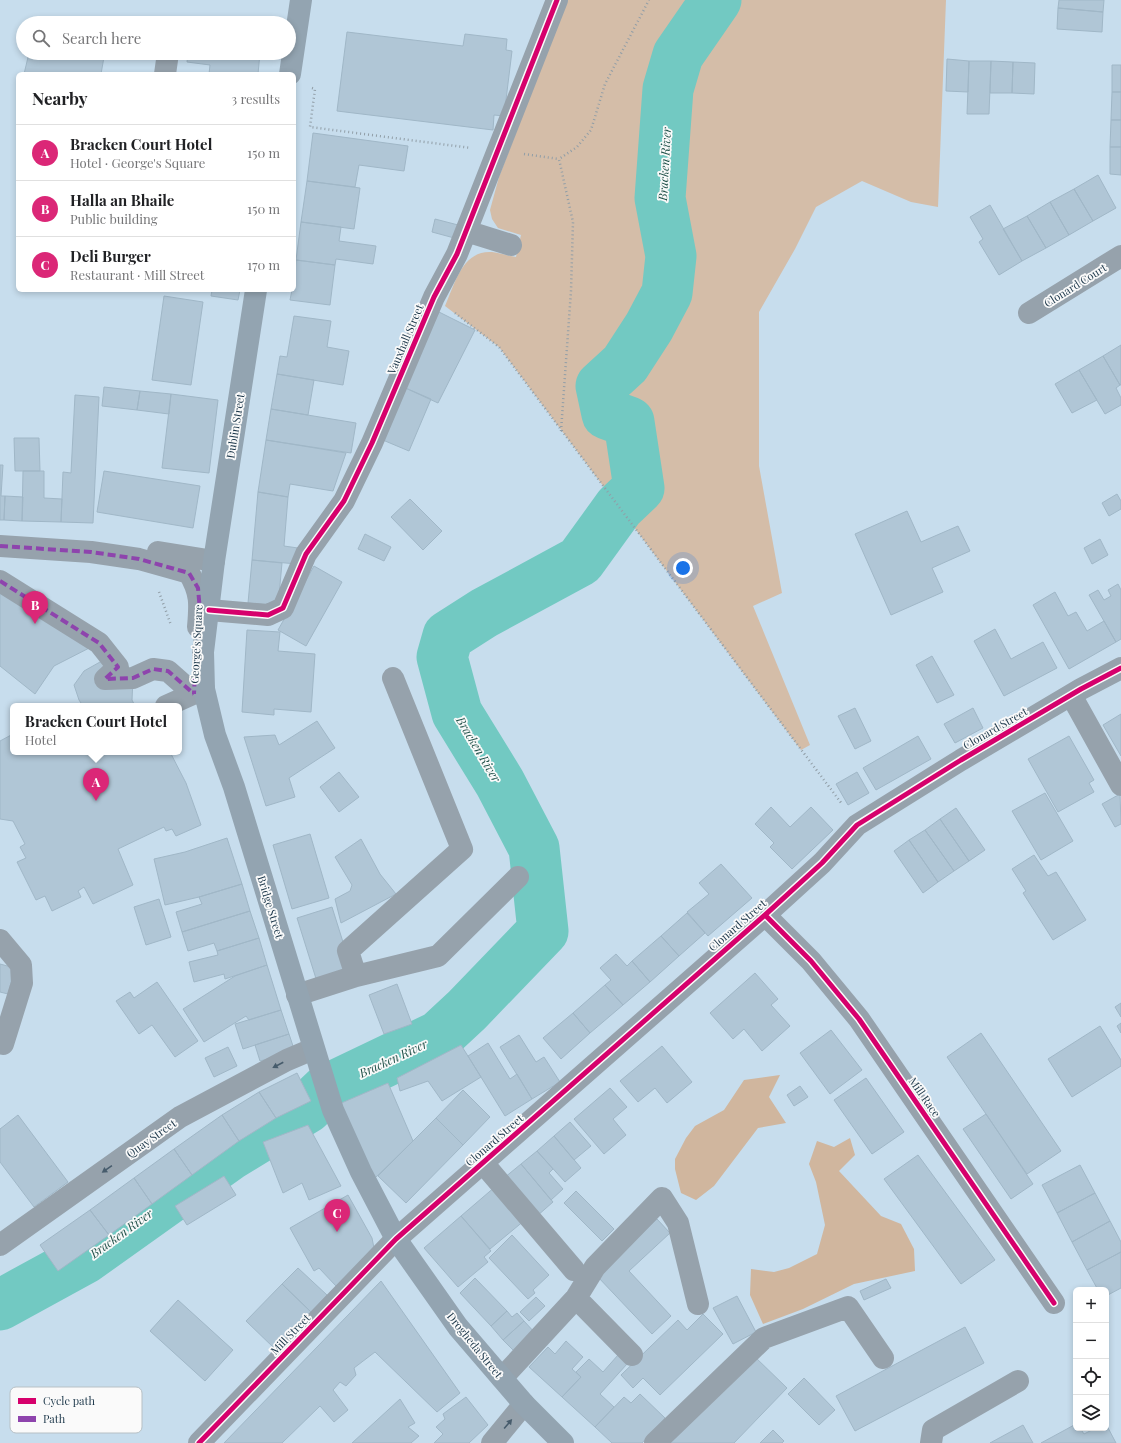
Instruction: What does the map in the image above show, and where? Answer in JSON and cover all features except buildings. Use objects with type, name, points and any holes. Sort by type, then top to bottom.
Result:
[{"type":"main road","points":[[296,34],[301,0]]},
{"type":"main road","points":[[290,72],[292,60]]},
{"type":"main road","name":"Dublin Street","points":[[214,561],[256,292]]},
{"type":"main road","name":"Bridge Street","points":[[214,561],[199,691],[234,787],[313,1049],[333,1110],[361,1172],[396,1239]]},
{"type":"main road","name":"Drogheda Street","points":[[396,1239],[458,1327],[524,1404],[563,1443]]},
{"type":"street","name":"Vauxhall Street","points":[[209,610],[268,615],[283,608],[306,554],[344,501],[372,443],[434,297],[457,254],[496,151],[508,128],[557,0]]},
{"type":"street","points":[[165,72],[167,60]]},
{"type":"street","points":[[466,231],[511,244]]},
{"type":"street","name":"Clonard Court","points":[[1029,313],[1121,256]]},
{"type":"street","points":[[0,536],[93,542],[214,561]]},
{"type":"street","name":"George's Square","points":[[0,546],[92,552],[148,561],[189,574],[198,588],[200,611],[196,647],[199,691]]},
{"type":"street","name":"George's Square","points":[[0,581],[99,643],[118,667],[105,679],[133,678],[153,669],[168,671],[199,691]]},
{"type":"street","name":"Clonard Street","points":[[396,1239],[822,863],[857,825],[961,760],[1070,695],[1121,668]]},
{"type":"street","points":[[356,976],[348,951],[462,849],[393,678]]},
{"type":"street","points":[[173,703],[199,691]]},
{"type":"street","points":[[1070,695],[1121,785]]},
{"type":"street","points":[[297,995],[356,976],[438,956],[518,877]]},
{"type":"street","name":"Mill Race","points":[[765,914],[810,961],[859,1019],[1054,1303]]},
{"type":"street","points":[[0,940],[20,965],[22,983],[3,1044]]},
{"type":"street","name":"Quay Street","points":[[0,1245],[180,1117],[287,1060],[313,1049]]},
{"type":"street","points":[[482,1163],[574,1270]]},
{"type":"street","points":[[502,1378],[576,1298],[595,1267],[662,1198],[678,1223],[698,1304]]},
{"type":"street","name":"Mill Street","points":[[199,1443],[396,1239]]},
{"type":"street","points":[[576,1298],[632,1355]]},
{"type":"street","points":[[655,1443],[764,1338],[771,1335],[848,1307],[883,1358]]},
{"type":"street","points":[[931,1443],[933,1430],[1018,1381]]},
{"type":"street","points":[[492,1443],[524,1404]]},
{"type":"path","points":[[308,87],[315,89],[310,128],[559,159],[577,147],[591,130],[605,84],[649,0]]},
{"type":"path","points":[[559,159],[572,222],[571,291],[561,431]]},
{"type":"path","points":[[434,297],[499,347],[857,825]]},
{"type":"path","points":[[148,561],[171,627]]},
{"type":"shaded area","points":[[566,0],[946,0],[938,207],[911,202],[862,181],[816,207],[795,249],[759,312],[759,466],[782,593],[753,606],[810,745],[801,750],[499,347],[445,306],[461,270],[473,256],[492,252],[516,257],[521,235],[498,228],[492,219],[490,210],[499,177]]},
{"type":"shaded area","points":[[780,1075],[769,1097],[786,1123],[758,1128],[714,1186],[696,1200],[681,1193],[675,1169],[675,1159],[686,1138],[695,1126],[724,1110],[744,1080]]},
{"type":"shaded area","points":[[850,1138],[855,1155],[839,1171],[881,1216],[901,1224],[914,1249],[915,1271],[854,1284],[803,1309],[763,1324],[750,1295],[751,1269],[774,1272],[789,1268],[817,1254],[825,1225],[816,1182],[809,1164],[817,1141],[834,1147]]},
{"type":"shaded area","points":[[5,1314],[12,1315],[0,1330],[0,1318]]},
{"type":"waterway","name":"Bracken River","points":[[0,1305],[84,1259],[230,1155],[307,1108],[326,1090],[439,1036],[467,1010],[543,931],[534,848],[500,783],[457,713],[442,657],[448,636],[484,613],[580,561],[619,507],[639,488],[629,422],[607,414],[601,386],[625,364],[649,327],[667,293],[671,256],[660,198],[668,89],[678,55],[716,0]]},
{"type":"marked path","points":[[0,546],[91,552],[139,559],[189,573],[198,588],[200,611],[196,647],[194,694]]},
{"type":"marked path","points":[[0,581],[99,643],[118,667],[105,679],[133,678],[153,669],[168,671],[194,694]]},
{"type":"cycle path","points":[[209,610],[268,615],[283,608],[306,554],[344,501],[372,443],[434,297],[457,254],[557,0]]},
{"type":"cycle path","points":[[199,1443],[396,1239],[765,915],[822,863],[857,825],[961,760],[1081,689],[1121,668]]},
{"type":"cycle path","points":[[765,915],[811,961],[859,1019],[1054,1303]]},
{"type":"place","name":"Halla an Bhaile","points":[[35,624]]},
{"type":"place","name":"Bracken Court Hotel","points":[[96,801]]},
{"type":"place","name":"Deli Burger","points":[[337,1232]]}]
